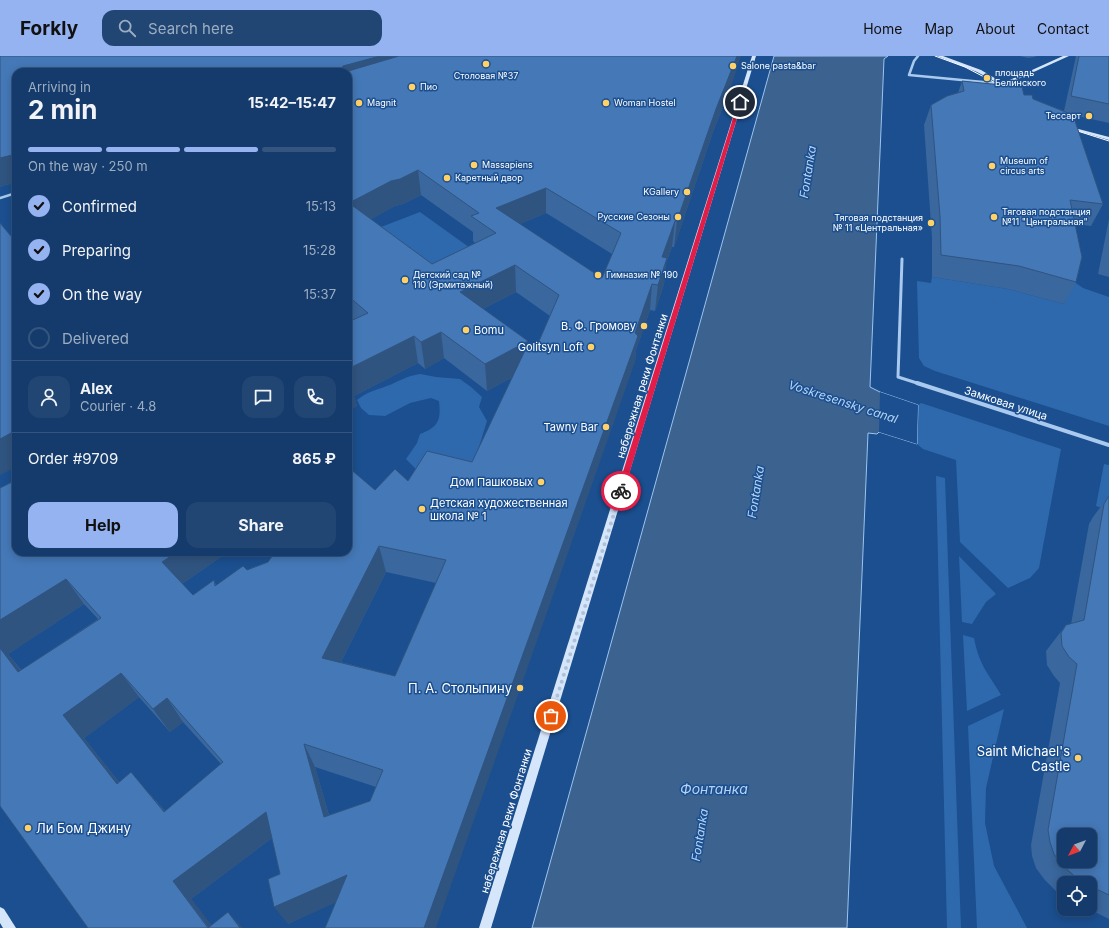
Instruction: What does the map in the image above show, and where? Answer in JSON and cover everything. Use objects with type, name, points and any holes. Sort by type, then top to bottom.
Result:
[{"type":"main road","name":"набережная реки Фонтанки","points":[[485,928],[754,56]]},
{"type":"main road","points":[[939,56],[968,66],[1004,84],[1018,93]]},
{"type":"main road","points":[[1004,84],[1067,56]]},
{"type":"main road","points":[[1062,123],[1087,133],[1109,139]]},
{"type":"main road","points":[[0,913],[10,928]]},
{"type":"street","points":[[918,56],[914,61],[909,75],[1004,84]]},
{"type":"street","points":[[0,198],[12,195]]},
{"type":"street","name":"Замковая улица","points":[[902,259],[898,377],[1109,445]]},
{"type":"shaded area","points":[[420,212],[473,250],[432,267],[381,227]]},
{"type":"shaded area","points":[[932,277],[1008,289],[1064,304],[1070,279],[1083,288],[1109,297],[1109,426],[935,371],[924,366],[919,358],[917,281],[931,283]]},
{"type":"shaded area","points":[[420,374],[460,379],[482,397],[479,407],[487,421],[474,463],[417,470],[406,459],[417,443],[420,434],[431,429],[437,422],[440,413],[439,401],[431,398],[410,403],[385,416],[369,415],[361,408],[357,400],[364,395],[407,377]]},
{"type":"shaded area","points":[[921,403],[1061,449],[1039,568],[1030,578],[1008,588],[960,542],[956,460],[923,449],[917,444],[918,405]]},
{"type":"shaded area","points":[[1104,464],[1109,465],[1109,510],[1096,506]]},
{"type":"shaded area","points":[[936,476],[945,478],[961,928],[947,928]]},
{"type":"shaded area","points":[[959,556],[996,594],[986,602],[972,624],[962,622]]},
{"type":"shaded area","points":[[963,635],[974,638],[981,662],[1001,695],[967,711]]},
{"type":"shaded area","points":[[1004,709],[986,788],[985,823],[994,866],[1027,928],[977,928],[968,726]]},
{"type":"water","name":"Фонтанка","points":[[774,56],[888,56],[884,59],[870,387],[918,405],[917,444],[879,432],[877,434],[868,433],[847,928],[532,928]]},
{"type":"pier","points":[[880,392],[918,405],[917,444],[879,432]]},
{"type":"building","points":[[0,56],[380,56],[343,66],[342,68],[12,68],[12,155],[0,158]]},
{"type":"building","points":[[399,56],[737,56],[716,109],[677,221],[675,221],[662,257],[667,258],[658,285],[652,284],[635,333],[638,336],[424,928],[325,928],[347,875],[274,907],[268,879],[280,874],[266,812],[173,881],[208,928],[88,928],[0,806],[0,648],[18,672],[101,618],[66,579],[0,620],[0,488],[12,482],[12,556],[171,556],[162,562],[193,595],[214,580],[215,586],[243,566],[247,570],[268,562],[272,556],[352,556],[352,470],[375,490],[395,469],[408,481],[427,451],[472,462],[529,342],[536,348],[559,295],[515,265],[460,292],[528,341],[485,364],[441,332],[421,342],[414,336],[352,367],[352,320],[368,313],[352,299],[352,205],[432,264],[496,233],[471,216],[479,213],[418,170],[400,179],[391,181],[352,201],[352,70]],"holes":[[[546,188],[621,233],[602,278],[496,208]],[[379,546],[446,560],[395,676],[322,658]],[[121,673],[153,709],[167,698],[223,762],[164,812],[131,772],[117,784],[63,715]],[[304,744],[383,770],[370,801],[324,817]]]},
{"type":"building","points":[[1079,56],[1109,56],[1109,104],[1071,96]]},
{"type":"building","points":[[962,81],[1022,87],[1024,95],[1032,95],[1033,99],[1073,115],[1103,204],[1070,200],[1082,257],[1076,282],[1019,266],[941,255],[940,216],[931,105],[947,96],[964,91]]},
{"type":"building","points":[[0,223],[12,237],[12,433],[0,439]]},
{"type":"building","name":"Saint Michael's Castle","points":[[1109,497],[1109,895],[1097,889],[1097,876],[1074,876],[1065,868],[1097,868],[1097,828],[1057,828],[1057,858],[1050,842],[1048,830],[1077,664],[1069,657],[1062,646],[1061,633],[1066,625],[1084,620],[1104,504]]},
{"type":"building","points":[[228,912],[240,928],[208,928]]},
{"type":"tram line","points":[[935,56],[965,67],[1009,90]]},
{"type":"tram line","points":[[1068,128],[1109,141]]},
{"type":"way so far","points":[[551,716],[621,491]]},
{"type":"place","name":"Столовая №37","points":[[486,64]]},
{"type":"place","name":"Salone pasta&bar","points":[[733,66]]},
{"type":"place","name":"площадь Белинского","points":[[987,78]]},
{"type":"place","name":"Пио","points":[[412,87]]},
{"type":"place","name":"Magnit","points":[[359,103]]},
{"type":"place","name":"Woman Hostel","points":[[606,103]]},
{"type":"place","name":"Тессарт","points":[[1089,116]]},
{"type":"place","name":"Massapiens","points":[[474,165]]},
{"type":"place","name":"Museum of circus arts","points":[[992,166]]},
{"type":"place","name":"Каретный двор","points":[[447,178]]},
{"type":"place","name":"KGallery","points":[[687,192]]},
{"type":"place","name":"Русские Сезоны","points":[[678,217]]},
{"type":"place","name":"Тяговая подстанция №11 \"Центральная\"","points":[[994,217]]},
{"type":"place","name":"Тяговая подстанция № 11 «Центральная»","points":[[931,223]]},
{"type":"place","name":"Гимназия № 190","points":[[598,275]]},
{"type":"place","name":"Детский сад № 110 (Эрмитажный)","points":[[405,280]]},
{"type":"place","name":"В. Ф. Громову","points":[[644,326]]},
{"type":"place","name":"Bomu","points":[[466,330]]},
{"type":"place","name":"Golitsyn Loft","points":[[591,347]]},
{"type":"place","name":"Tawny Bar","points":[[606,427]]},
{"type":"place","name":"Дом Пашковых","points":[[541,482]]},
{"type":"place","name":"Детская художественная школа № 1","points":[[422,509]]},
{"type":"place","name":"П. А. Столыпину","points":[[520,688]]},
{"type":"place","name":"Saint Michael's Castle","points":[[1078,758]]},
{"type":"place","name":"Ли Бом Джину","points":[[28,828]]},
{"type":"route","points":[[621,491],[740,102]]},
{"type":"water label","name":"Fontanka","points":[[808,172]]},
{"type":"water label","name":"Voskresensky canal","points":[[843,402]]},
{"type":"water label","name":"Fontanka","points":[[756,492]]},
{"type":"water label","name":"Fontanka","points":[[700,835]]}]
